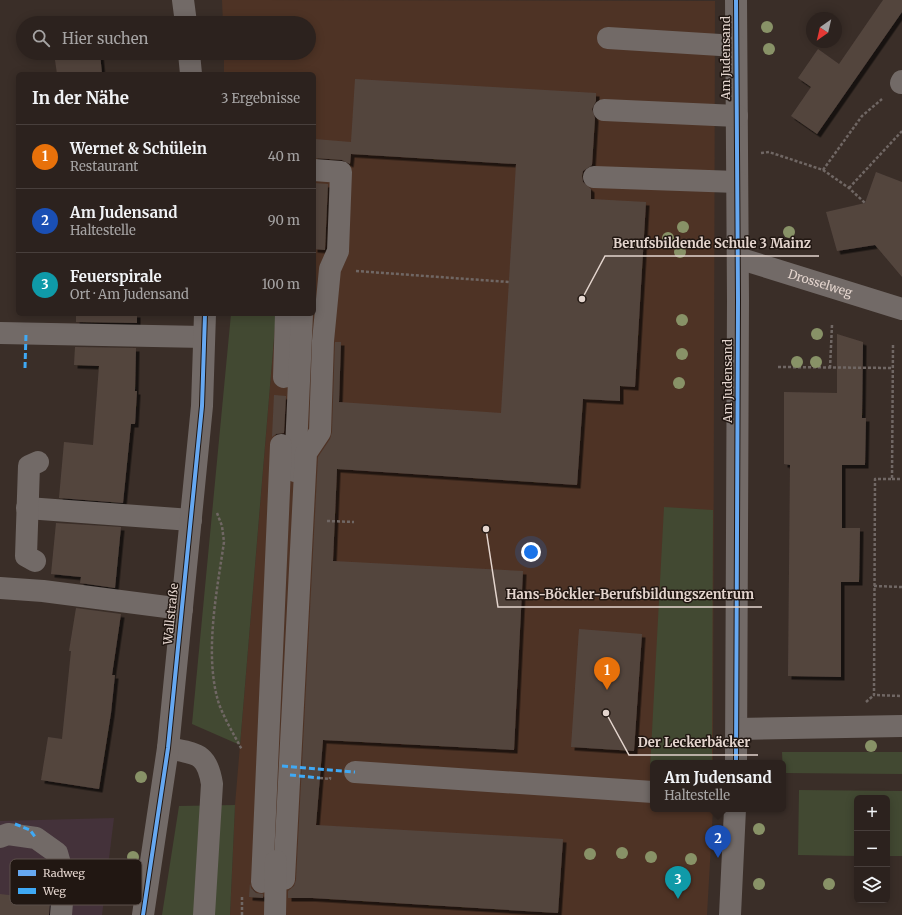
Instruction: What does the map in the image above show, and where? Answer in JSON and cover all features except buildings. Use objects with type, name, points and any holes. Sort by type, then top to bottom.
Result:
[{"type":"street","points":[[183,0],[185,16]]},
{"type":"street","name":"Am Judensand","points":[[736,0],[738,258],[736,760]]},
{"type":"street","points":[[608,38],[736,46]]},
{"type":"street","points":[[190,60],[191,72]]},
{"type":"street","points":[[604,110],[737,116]]},
{"type":"street","points":[[284,879],[306,453],[320,432],[323,341],[322,269],[338,251],[341,172],[316,170]]},
{"type":"street","points":[[594,177],[737,182]]},
{"type":"street","name":"Drosselweg","points":[[738,258],[902,309]]},
{"type":"street","name":"Wallstraße","points":[[144,915],[168,748],[202,406],[205,316]]},
{"type":"street","points":[[262,915],[286,316]]},
{"type":"street","points":[[275,915],[274,898],[282,766],[302,316]]},
{"type":"street","points":[[0,333],[204,337]]},
{"type":"street","points":[[35,561],[26,556],[27,508],[29,466],[38,462]]},
{"type":"street","points":[[27,508],[191,520]]},
{"type":"street","points":[[0,588],[43,591],[182,608]]},
{"type":"street","points":[[737,729],[902,726]]},
{"type":"street","points":[[168,748],[198,754],[209,767],[212,784],[204,915]]},
{"type":"street","points":[[355,772],[650,792]]},
{"type":"street","points":[[730,915],[736,812]]},
{"type":"street","points":[[0,837],[8,834],[36,838],[57,853],[59,859]]},
{"type":"street","points":[[61,915],[62,905]]},
{"type":"path","points":[[823,170],[862,116],[901,82]]},
{"type":"path","points":[[849,188],[902,131]]},
{"type":"path","points":[[737,155],[769,152],[823,170],[849,188],[865,203]]},
{"type":"path","points":[[322,269],[509,282]]},
{"type":"path","points":[[830,368],[832,325]]},
{"type":"path","points":[[892,479],[893,345]]},
{"type":"path","points":[[778,367],[893,368]]},
{"type":"path","points":[[902,479],[875,479],[874,586],[874,696],[902,696]]},
{"type":"path","points":[[217,512],[222,526],[224,542],[213,639],[217,698],[243,752]]},
{"type":"path","points":[[335,522],[354,522]]},
{"type":"path","points":[[874,586],[902,587]]},
{"type":"path","points":[[320,778],[330,779],[330,775]]},
{"type":"path","points":[[242,892],[242,915]]},
{"type":"shaded area","points":[[222,0],[715,1],[713,760],[650,760],[650,812],[713,812],[707,915],[230,915],[235,805],[276,316],[316,316],[316,72],[224,72],[224,60],[316,60],[316,16],[223,16]]},
{"type":"shaded area","points":[[114,818],[109,859],[10,859],[10,905],[103,905],[102,915],[0,915],[0,821]]},
{"type":"green space","points":[[231,316],[276,316],[240,745],[192,724]]},
{"type":"green space","points":[[664,507],[713,510],[712,760],[650,760]]},
{"type":"green space","points":[[782,752],[902,752],[902,774],[786,773],[786,760],[782,760]]},
{"type":"green space","points":[[799,790],[902,791],[902,856],[890,856],[890,795],[854,795],[854,856],[798,855]]},
{"type":"green space","points":[[235,805],[230,915],[162,915],[179,806]]},
{"type":"marked path","points":[[25,368],[26,333]]},
{"type":"marked path","points":[[282,766],[355,772]]},
{"type":"marked path","points":[[290,775],[320,778]]},
{"type":"marked path","points":[[15,824],[30,830],[36,838]]},
{"type":"cycle path","points":[[736,0],[738,300],[736,760]]},
{"type":"cycle path","points":[[143,915],[168,748],[202,406],[205,316]]},
{"type":"place","name":"Berufsbildende Schule 3 Mainz","points":[[582,299]]},
{"type":"place","name":"Hans-Böckler-Berufsbildungszentrum","points":[[486,529]]},
{"type":"place","name":"Wernet & Schülein","points":[[607,690]]},
{"type":"place","name":"Der Leckerbäcker","points":[[606,713]]},
{"type":"place","name":"Am Judensand","points":[[718,858]]},
{"type":"place","name":"Feuerspirale","points":[[678,899]]}]
